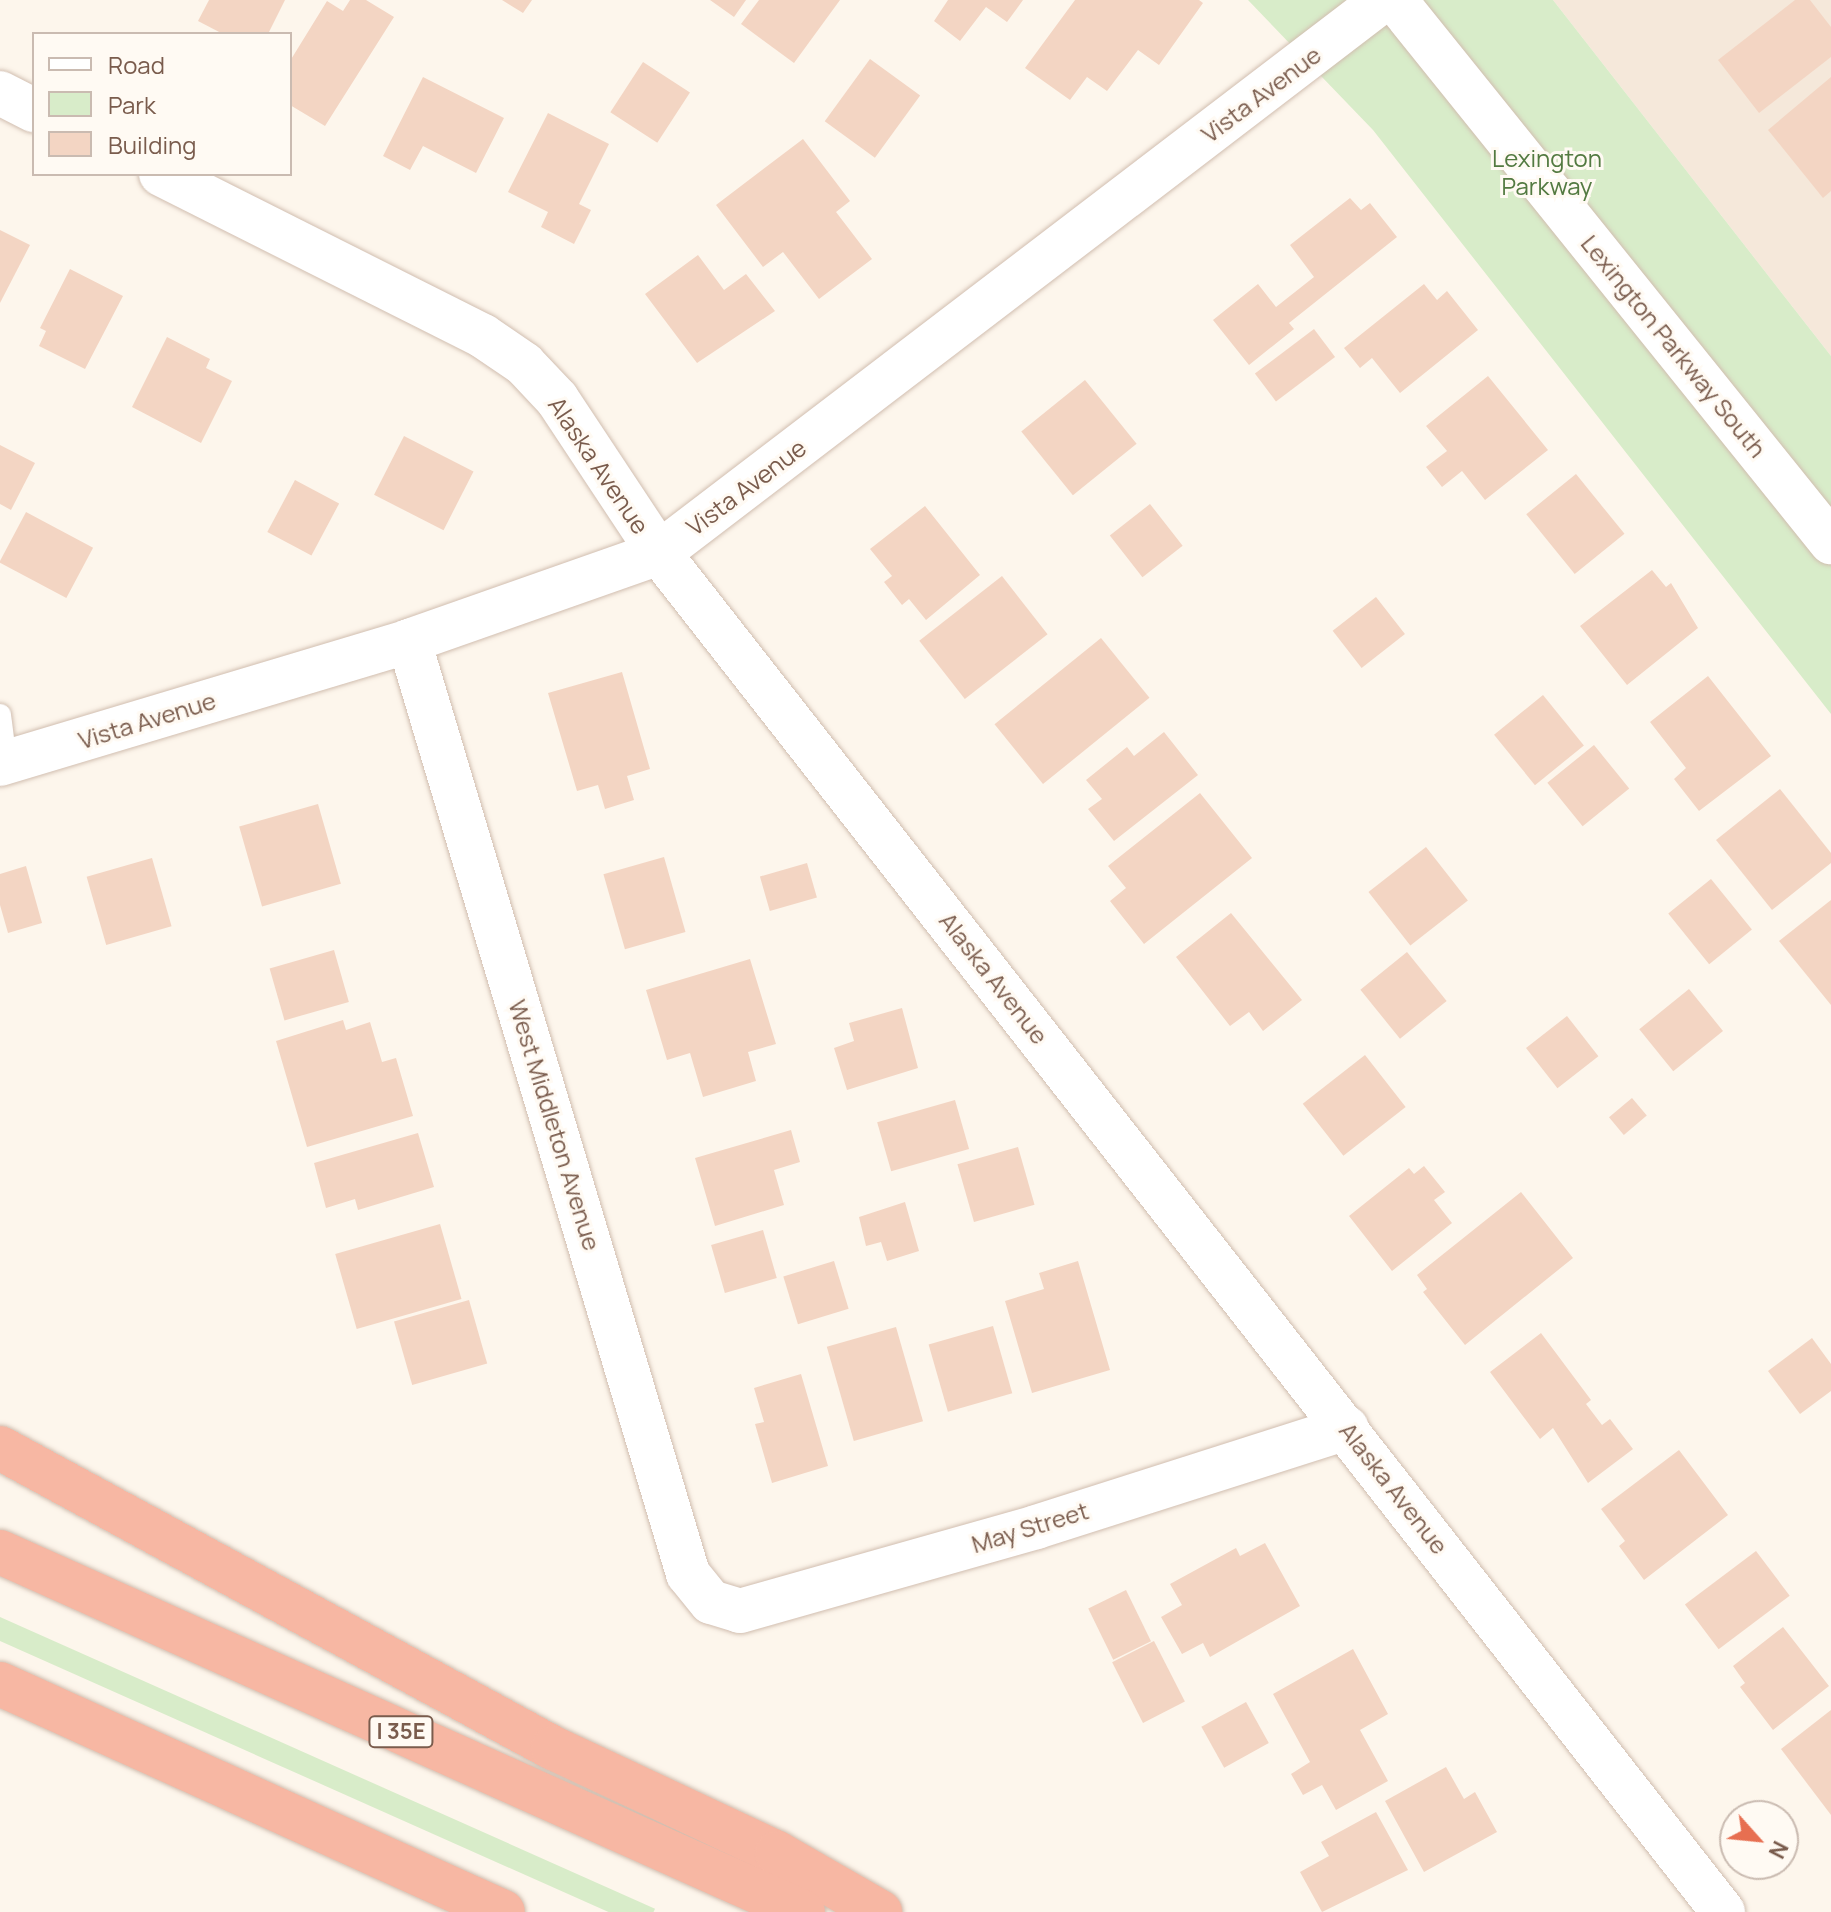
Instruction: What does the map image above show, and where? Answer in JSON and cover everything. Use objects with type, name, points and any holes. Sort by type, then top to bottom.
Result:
[{"type":"highway","points":[[0,1448],[553,1748],[777,1853],[880,1912]]},
{"type":"highway","name":"I 35E","points":[[0,1552],[803,1912]]},
{"type":"highway","points":[[0,1684],[503,1912]]},
{"type":"street","name":"Vista Avenue","points":[[3,763],[409,641],[659,553],[1383,0]]},
{"type":"street","name":"Lexington Parkway South","points":[[1395,0],[1831,542]]},
{"type":"street","points":[[0,93],[32,109]]},
{"type":"street","name":"Alaska Avenue","points":[[165,176],[483,336],[524,364],[557,399],[659,553],[1723,1912]]},
{"type":"street","name":"West Middleton Avenue","points":[[409,641],[688,1574],[711,1602]]},
{"type":"street","name":"May Street","points":[[711,1602],[740,1611],[1036,1527],[1347,1428]]},
{"type":"lane","points":[[0,715],[3,763]]},
{"type":"shaded area","points":[[1553,0],[1831,0],[1831,356]]},
{"type":"green space","name":"Lexington Parkway","points":[[1248,0],[1553,0],[1831,356],[1831,714],[1373,130]]},
{"type":"green space","points":[[0,1617],[655,1909],[654,1912],[608,1912],[0,1641]]},
{"type":"building","points":[[209,0],[285,0],[269,32],[219,32],[198,21]]},
{"type":"building","points":[[350,0],[366,0],[394,17],[325,126],[292,106],[292,58],[327,1],[343,11]]},
{"type":"building","points":[[502,0],[532,0],[523,13]]},
{"type":"building","points":[[710,0],[746,0],[734,17]]},
{"type":"building","points":[[759,0],[840,0],[794,63],[741,24]]},
{"type":"building","points":[[948,0],[1023,0],[1007,22],[986,7],[960,41],[934,21]]},
{"type":"building","points":[[1075,0],[1199,0],[1203,3],[1159,65],[1138,50],[1107,91],[1087,77],[1070,100],[1025,68]]},
{"type":"building","points":[[1795,0],[1810,0],[1831,27],[1831,57],[1759,113],[1718,60]]},
{"type":"building","points":[[870,59],[920,95],[875,158],[825,121]]},
{"type":"building","points":[[643,62],[690,92],[657,143],[610,112]]},
{"type":"building","points":[[423,77],[504,118],[476,173],[423,146],[410,170],[383,156]]},
{"type":"building","points":[[1831,77],[1831,191],[1823,198],[1768,130]]},
{"type":"building","points":[[548,113],[609,144],[579,204],[591,210],[574,244],[541,227],[548,212],[508,192]]},
{"type":"building","points":[[803,139],[850,201],[836,212],[872,259],[819,299],[783,252],[763,267],[716,205]]},
{"type":"building","points":[[1350,198],[1361,210],[1370,203],[1397,237],[1289,323],[1294,329],[1249,365],[1213,320],[1258,284],[1276,307],[1314,277],[1290,245]]},
{"type":"building","points":[[0,230],[30,245],[0,303]]},
{"type":"building","points":[[698,255],[724,290],[746,274],[775,311],[697,363],[645,294]]},
{"type":"building","points":[[70,269],[123,296],[85,369],[39,346],[46,331],[40,328]]},
{"type":"building","points":[[1424,284],[1437,300],[1447,291],[1478,330],[1400,393],[1372,358],[1360,368],[1344,348]]},
{"type":"building","points":[[1314,329],[1335,357],[1276,401],[1255,374]]},
{"type":"building","points":[[167,337],[210,359],[206,368],[232,381],[201,443],[132,407]]},
{"type":"building","points":[[1488,376],[1548,450],[1485,500],[1462,471],[1442,487],[1426,467],[1447,451],[1426,426]]},
{"type":"building","points":[[1085,380],[1137,444],[1073,495],[1021,432]]},
{"type":"building","points":[[404,436],[473,471],[444,530],[374,495]]},
{"type":"building","points":[[0,445],[35,463],[11,510],[0,504]]},
{"type":"building","points":[[1576,474],[1624,534],[1575,574],[1526,514]]},
{"type":"building","points":[[295,480],[339,503],[311,556],[267,532]]},
{"type":"building","points":[[1150,504],[1183,546],[1142,577],[1110,535]]},
{"type":"building","points":[[925,506],[980,575],[926,620],[909,599],[902,605],[884,582],[892,576],[870,549]]},
{"type":"building","points":[[26,512],[93,548],[66,598],[0,563]]},
{"type":"building","points":[[1652,570],[1666,587],[1671,583],[1698,628],[1627,685],[1580,626]]},
{"type":"building","points":[[1002,576],[1048,634],[965,699],[919,641]]},
{"type":"building","points":[[1376,597],[1405,634],[1362,668],[1333,631]]},
{"type":"building","points":[[1101,638],[1149,698],[1043,784],[995,724]]},
{"type":"building","points":[[622,672],[650,769],[627,776],[634,800],[605,809],[598,785],[577,791],[548,693]]},
{"type":"building","points":[[1708,676],[1771,756],[1699,811],[1674,779],[1686,768],[1650,722]]},
{"type":"building","points":[[1543,695],[1584,746],[1535,785],[1494,735]]},
{"type":"building","points":[[1164,732],[1198,775],[1114,841],[1088,809],[1102,799],[1086,780],[1127,747],[1134,756]]},
{"type":"building","points":[[1594,745],[1629,789],[1583,826],[1547,783]]},
{"type":"building","points":[[1780,789],[1831,853],[1831,863],[1772,910],[1716,840]]},
{"type":"building","points":[[1200,793],[1252,858],[1144,944],[1110,901],[1126,888],[1108,866]]},
{"type":"building","points":[[318,804],[341,884],[262,906],[239,827]]},
{"type":"building","points":[[1426,847],[1468,901],[1410,946],[1368,892]]},
{"type":"building","points":[[664,857],[685,932],[625,949],[603,874]]},
{"type":"building","points":[[152,858],[172,926],[106,945],[87,877]]},
{"type":"building","points":[[807,863],[817,898],[770,911],[760,877]]},
{"type":"building","points":[[26,866],[42,923],[8,933],[0,905],[0,874]]},
{"type":"building","points":[[1711,879],[1752,930],[1709,964],[1668,914]]},
{"type":"building","points":[[1831,900],[1831,1005],[1779,941]]},
{"type":"building","points":[[1231,913],[1302,1000],[1263,1031],[1249,1012],[1230,1026],[1176,957]]},
{"type":"building","points":[[334,950],[349,1002],[284,1020],[270,968]]},
{"type":"building","points":[[1407,952],[1447,1001],[1400,1039],[1360,990]]},
{"type":"building","points":[[750,959],[776,1044],[748,1052],[756,1081],[703,1097],[690,1053],[667,1060],[646,990]]},
{"type":"building","points":[[1689,989],[1723,1031],[1673,1071],[1639,1029]]},
{"type":"building","points":[[902,1008],[918,1068],[847,1090],[834,1048],[854,1041],[849,1023]]},
{"type":"building","points":[[1567,1016],[1598,1056],[1557,1088],[1526,1048]]},
{"type":"building","points":[[343,1020],[346,1030],[370,1022],[382,1062],[396,1058],[413,1116],[307,1147],[276,1041]]},
{"type":"building","points":[[1365,1055],[1406,1107],[1343,1156],[1303,1104]]},
{"type":"building","points":[[1632,1098],[1647,1116],[1624,1135],[1609,1117]]},
{"type":"building","points":[[955,1100],[969,1149],[891,1171],[877,1122]]},
{"type":"building","points":[[791,1130],[800,1162],[774,1170],[784,1205],[715,1226],[695,1158]]},
{"type":"building","points":[[418,1133],[434,1187],[358,1210],[355,1199],[326,1208],[314,1163]]},
{"type":"building","points":[[1018,1147],[1035,1205],[974,1222],[957,1164]]},
{"type":"building","points":[[1424,1166],[1445,1192],[1434,1200],[1452,1223],[1392,1271],[1349,1216],[1409,1168],[1414,1174]]},
{"type":"building","points":[[1521,1192],[1573,1258],[1465,1345],[1423,1292],[1427,1289],[1417,1275]]},
{"type":"building","points":[[905,1202],[919,1251],[887,1261],[881,1242],[866,1246],[859,1217]]},
{"type":"building","points":[[440,1224],[461,1299],[357,1329],[335,1254]]},
{"type":"building","points":[[763,1230],[777,1278],[725,1293],[711,1245]]},
{"type":"building","points":[[834,1261],[849,1309],[798,1324],[783,1276]]},
{"type":"building","points":[[1078,1261],[1110,1370],[1032,1393],[1005,1301],[1044,1289],[1039,1273]]},
{"type":"building","points":[[469,1300],[487,1363],[412,1385],[394,1321]]},
{"type":"building","points":[[993,1326],[1012,1393],[948,1412],[929,1344]]},
{"type":"building","points":[[896,1327],[923,1421],[854,1441],[827,1347]]},
{"type":"building","points":[[1541,1333],[1591,1400],[1586,1404],[1602,1425],[1610,1419],[1633,1449],[1588,1483],[1553,1428],[1540,1439],[1490,1372]]},
{"type":"building","points":[[1812,1338],[1831,1364],[1831,1391],[1800,1414],[1768,1371]]},
{"type":"building","points":[[801,1374],[828,1466],[772,1483],[755,1424],[764,1422],[754,1388]]},
{"type":"building","points":[[1679,1450],[1728,1515],[1644,1580],[1619,1546],[1625,1541],[1601,1509]]},
{"type":"building","points":[[1265,1543],[1300,1606],[1210,1657],[1203,1643],[1182,1654],[1161,1617],[1182,1605],[1170,1584],[1236,1548],[1240,1556]]},
{"type":"building","points":[[1756,1551],[1790,1596],[1719,1649],[1685,1605]]},
{"type":"building","points":[[1126,1590],[1151,1641],[1113,1660],[1088,1608]]},
{"type":"building","points":[[1783,1627],[1829,1686],[1773,1730],[1740,1687],[1745,1683],[1733,1666]]},
{"type":"building","points":[[1154,1641],[1185,1702],[1143,1723],[1112,1662]]},
{"type":"building","points":[[1353,1649],[1388,1714],[1360,1730],[1388,1781],[1336,1810],[1322,1785],[1303,1795],[1291,1774],[1310,1762],[1273,1694]]},
{"type":"building","points":[[1246,1702],[1269,1743],[1224,1768],[1201,1727]]},
{"type":"building","points":[[1831,1710],[1831,1815],[1781,1749]]},
{"type":"building","points":[[1446,1767],[1464,1799],[1475,1792],[1497,1832],[1424,1872],[1385,1801]]},
{"type":"building","points":[[1376,1812],[1408,1870],[1322,1912],[1300,1872],[1329,1856],[1321,1842]]}]
